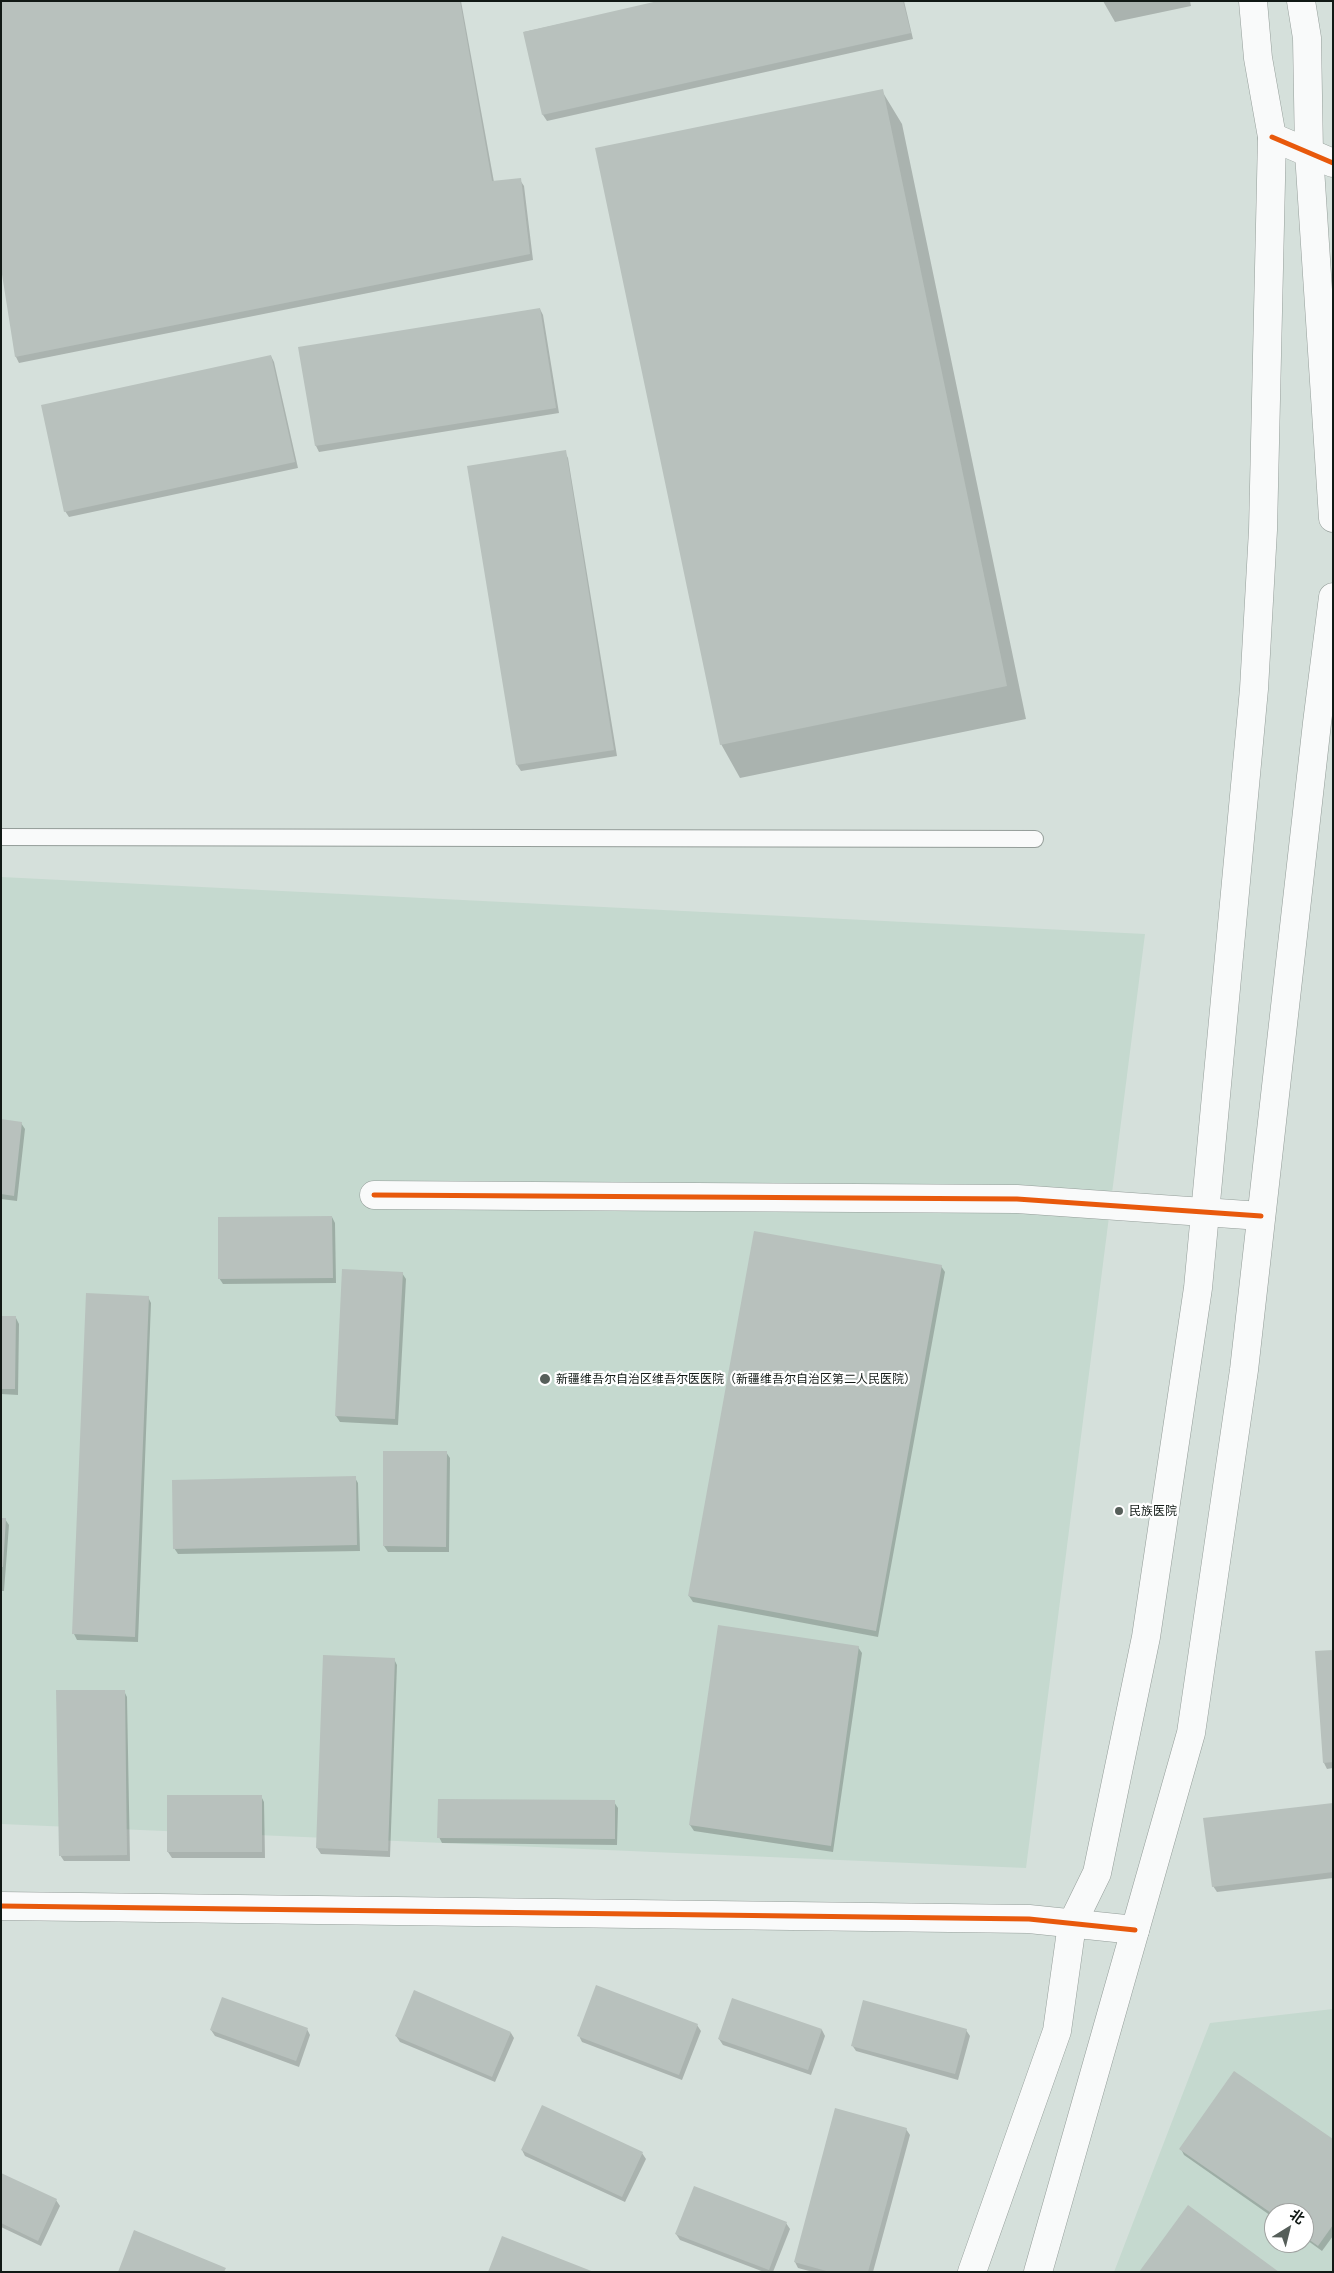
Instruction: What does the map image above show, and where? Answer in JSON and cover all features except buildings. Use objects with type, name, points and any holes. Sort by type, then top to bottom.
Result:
[{"type":"main road","points":[[972,2272],[1057,2030],[1072,1924],[1097,1872],[1146,1637],[1198,1288],[1254,689],[1263,530],[1272,136],[1258,58],[1253,1]]},
{"type":"main road","points":[[1302,1],[1321,158],[1333,518]]},
{"type":"main road","points":[[1272,136],[1321,158]]},
{"type":"main road","points":[[1038,2272],[1191,1733],[1244,1370],[1333,597]]},
{"type":"main road","points":[[374,1194],[1017,1199],[1261,1216]]},
{"type":"main road","points":[[1,1906],[1028,1919],[1135,1930]]},
{"type":"lane","points":[[1,837],[1035,839]]},
{"type":"shaded area","name":"新疆维吾尔自治区维吾尔医医院（新疆维吾尔自治区第二人民医院）","points":[[1,877],[1145,934],[1026,1868],[1,1824]]},
{"type":"shaded area","points":[[1333,2009],[1333,2272],[1114,2272],[1210,2023]]},
{"type":"cycle path","points":[[1272,137],[1333,163]]},
{"type":"cycle path","points":[[374,1195],[1017,1199],[1261,1216]]},
{"type":"cycle path","points":[[1,1906],[1029,1919],[1135,1930]]},
{"type":"place","name":"新疆维吾尔自治区维吾尔医医院（新疆维吾尔自治区第二人民医院）","points":[[545,1379]]},
{"type":"place","name":"民族医院","points":[[1119,1511]]}]
